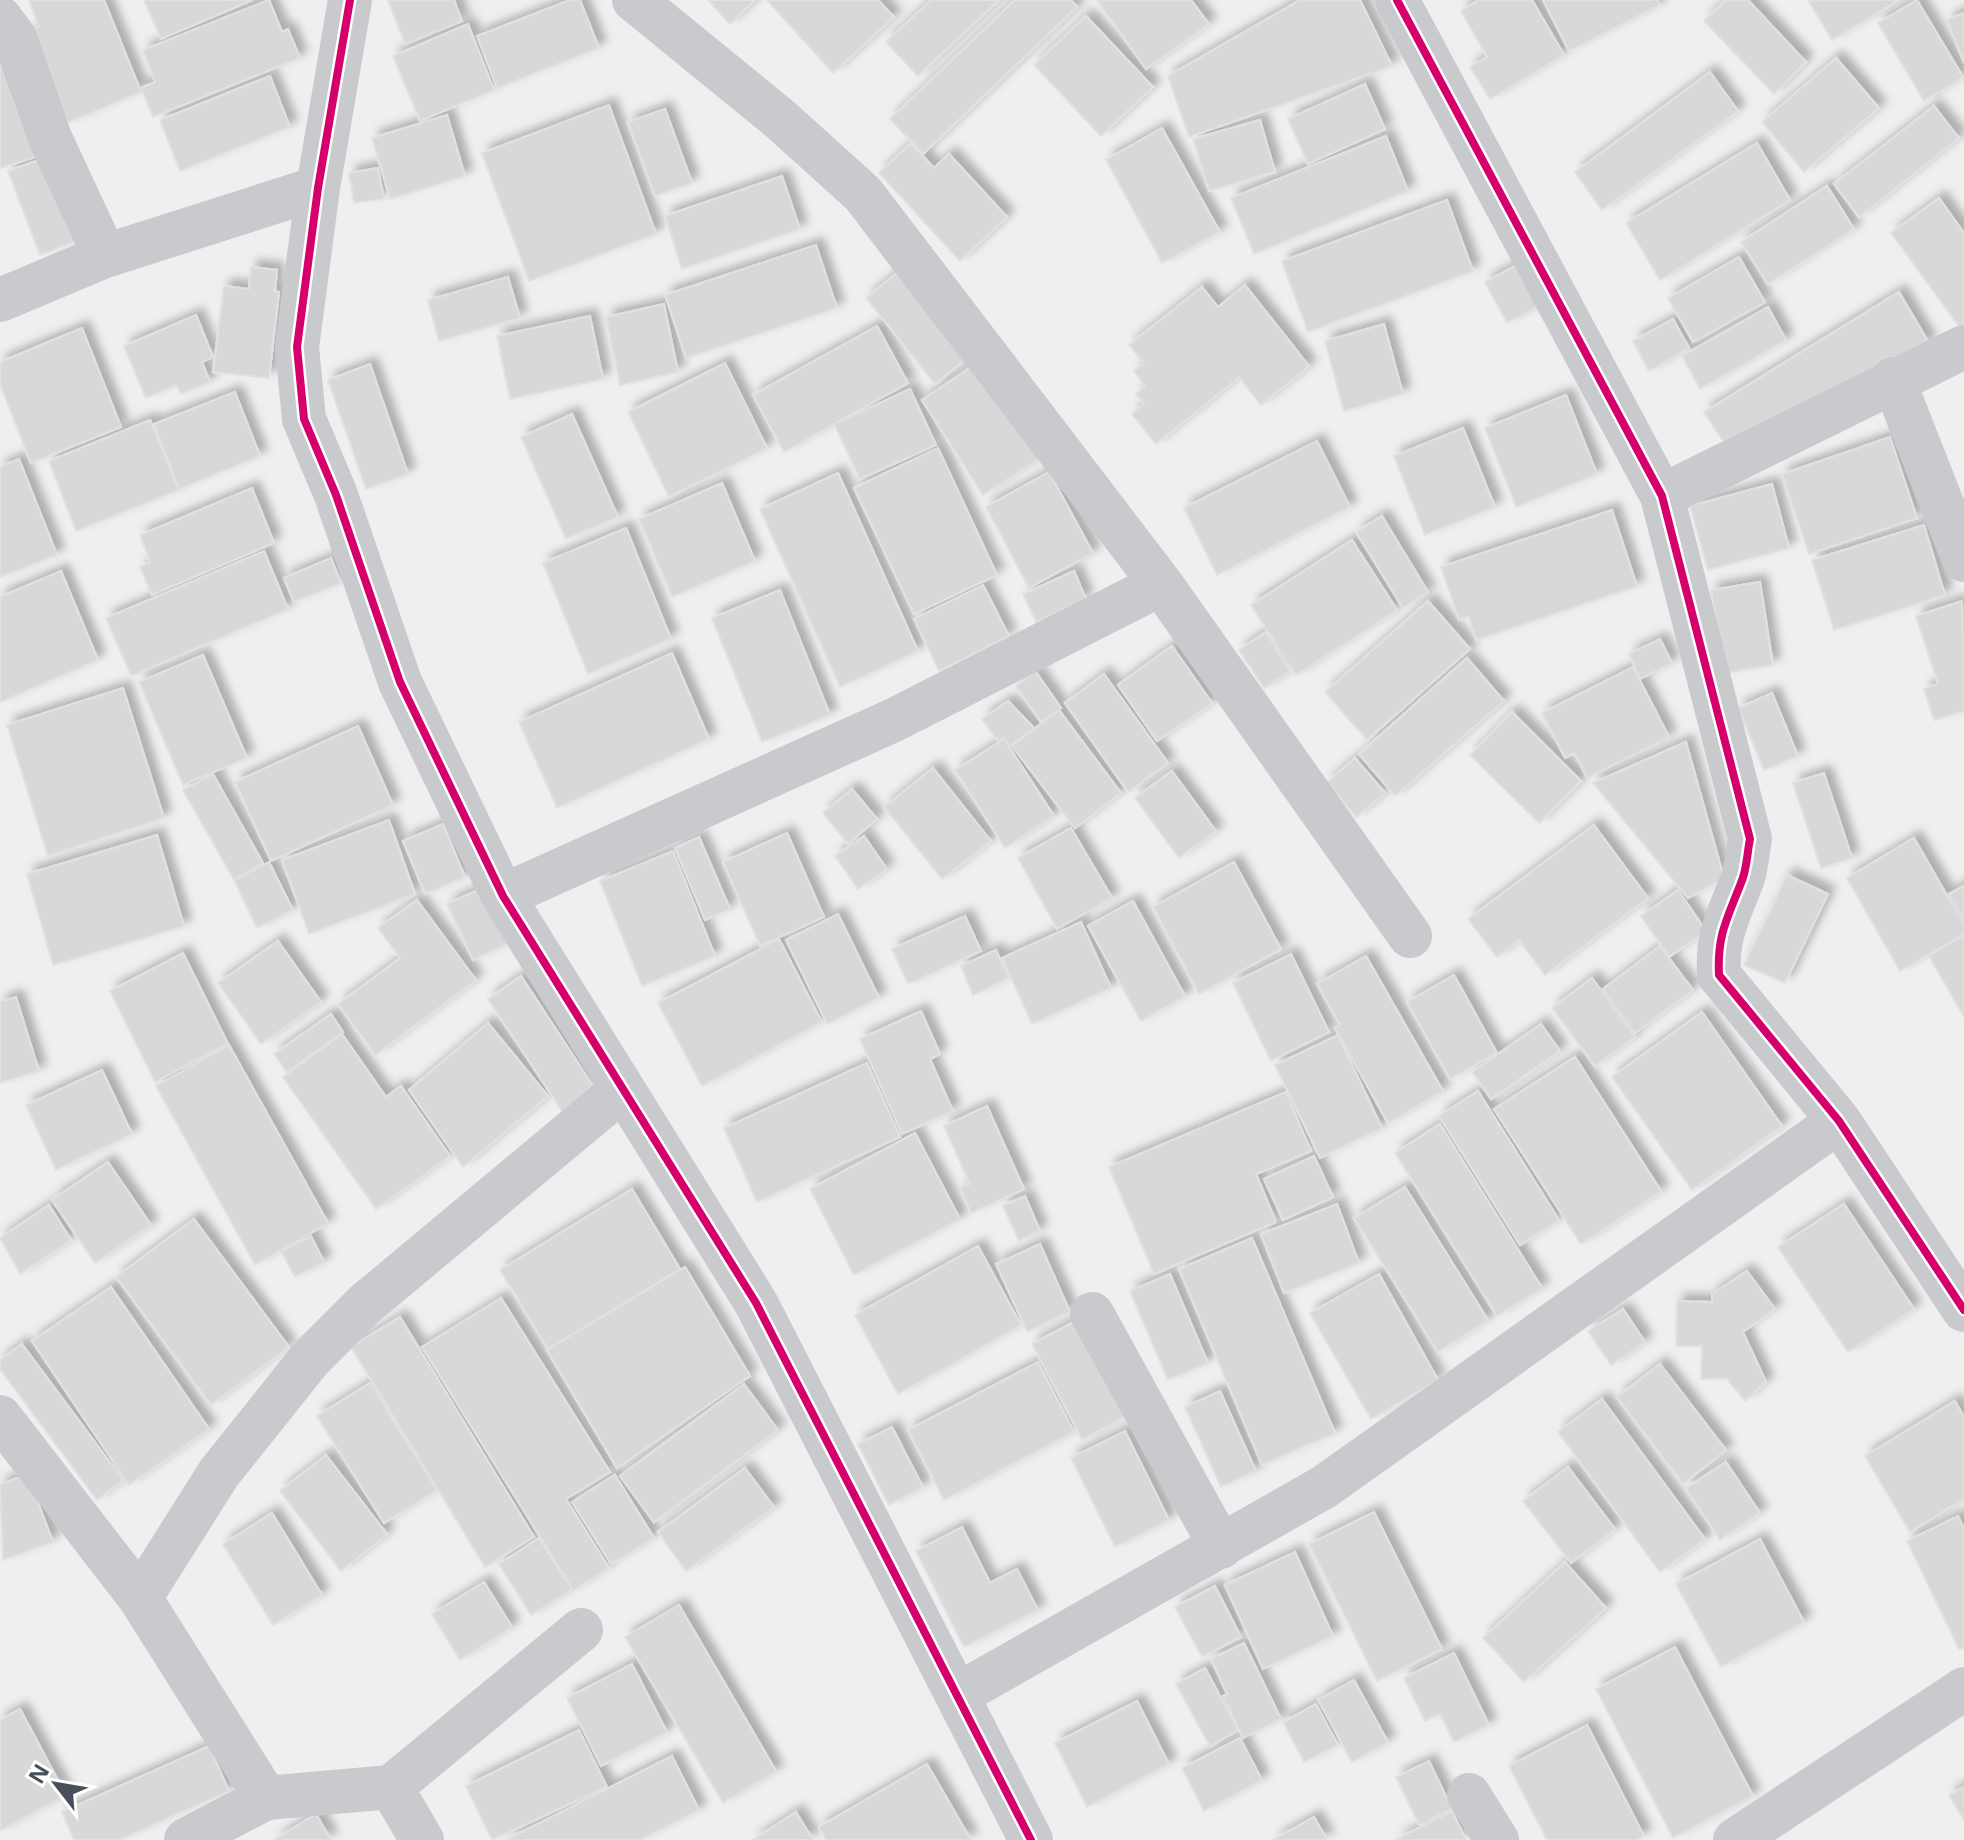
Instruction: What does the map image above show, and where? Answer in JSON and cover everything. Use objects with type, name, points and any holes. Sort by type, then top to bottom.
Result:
[{"type":"street","points":[[350,0],[318,188],[297,347],[304,419],[336,495],[400,682],[503,896],[756,1303],[1031,1840]]},
{"type":"street","points":[[634,0],[780,119],[863,194],[1161,584],[1410,936]]},
{"type":"street","points":[[1397,0],[1662,496],[1750,839],[1743,881],[1726,913],[1720,936],[1719,975],[1839,1121],[1964,1310]]},
{"type":"street","points":[[0,18],[15,38],[50,138],[105,256]]},
{"type":"street","points":[[0,300],[105,256],[318,188]]},
{"type":"street","points":[[1662,496],[1893,379],[1964,347]]},
{"type":"street","points":[[1893,379],[1964,560]]},
{"type":"street","points":[[503,896],[894,720],[1161,584]]},
{"type":"street","points":[[140,1598],[219,1473],[310,1359],[364,1305],[623,1089]]},
{"type":"street","points":[[957,1695],[1324,1487],[1839,1121]]},
{"type":"street","points":[[1092,1314],[1221,1547]]},
{"type":"street","points":[[3,1427],[140,1598],[266,1798]]},
{"type":"street","points":[[186,1840],[266,1798],[391,1787],[581,1630]]},
{"type":"street","points":[[1735,1840],[1964,1689]]},
{"type":"street","points":[[391,1787],[422,1840]]},
{"type":"street","points":[[1469,1795],[1497,1840]]},
{"type":"building","points":[[29,0],[104,0],[141,92],[67,123],[30,31],[39,27]]},
{"type":"building","points":[[144,0],[252,0],[161,39]]},
{"type":"building","points":[[269,0],[282,32],[288,29],[300,58],[153,117],[141,88],[155,82],[143,50]]},
{"type":"building","points":[[388,0],[454,0],[462,21],[405,44]]},
{"type":"building","points":[[570,0],[580,0],[599,48],[497,88],[477,36]]},
{"type":"building","points":[[708,0],[755,0],[730,24]]},
{"type":"building","points":[[767,0],[878,0],[894,17],[833,73]]},
{"type":"building","points":[[931,0],[999,0],[918,76],[886,42]]},
{"type":"building","points":[[1015,0],[1071,0],[1077,7],[923,154],[890,119]]},
{"type":"building","points":[[1097,0],[1191,0],[1209,24],[1146,69]]},
{"type":"building","points":[[1300,0],[1360,0],[1392,66],[1189,137],[1168,76]]},
{"type":"building","points":[[1479,0],[1532,0],[1564,55],[1490,99],[1470,67],[1487,57],[1461,11]]},
{"type":"building","points":[[1543,0],[1657,0],[1660,5],[1569,51]]},
{"type":"building","points":[[1726,0],[1748,0],[1806,62],[1774,94],[1704,21]]},
{"type":"building","points":[[1808,0],[1899,0],[1832,40]]},
{"type":"building","points":[[1917,0],[1963,77],[1924,101],[1878,23]]},
{"type":"building","points":[[1964,13],[1964,63],[1947,20]]},
{"type":"building","points":[[1086,16],[1153,87],[1101,136],[1034,65]]},
{"type":"building","points":[[468,24],[494,90],[420,121],[393,56]]},
{"type":"building","points":[[1836,58],[1879,108],[1804,172],[1762,122]]},
{"type":"building","points":[[6,63],[35,157],[0,168],[0,65]]},
{"type":"building","points":[[1710,72],[1738,111],[1602,210],[1575,172]]},
{"type":"building","points":[[270,76],[290,127],[180,171],[160,120]]},
{"type":"building","points":[[1365,84],[1385,129],[1308,164],[1288,119]]},
{"type":"building","points":[[609,105],[656,234],[529,281],[482,153]]},
{"type":"building","points":[[1934,106],[1959,138],[1859,217],[1834,184]]},
{"type":"building","points":[[665,109],[692,183],[655,196],[628,122]]},
{"type":"building","points":[[447,115],[465,176],[390,199],[372,138]]},
{"type":"building","points":[[1260,120],[1275,172],[1209,191],[1193,139]]},
{"type":"building","points":[[1162,128],[1220,232],[1162,263],[1106,160]]},
{"type":"building","points":[[1386,136],[1408,191],[1254,254],[1231,198]]},
{"type":"building","points":[[911,143],[934,168],[949,154],[1007,217],[960,261],[879,173]]},
{"type":"building","points":[[1757,143],[1790,200],[1660,280],[1626,223]]},
{"type":"building","points":[[44,158],[76,241],[40,255],[8,171]]},
{"type":"building","points":[[378,168],[384,199],[354,203],[349,173]]},
{"type":"building","points":[[782,176],[800,229],[682,269],[665,216]]},
{"type":"building","points":[[1827,186],[1854,229],[1768,284],[1741,242]]},
{"type":"building","points":[[1939,198],[1964,233],[1964,327],[1961,329],[1891,233]]},
{"type":"building","points":[[1447,200],[1473,271],[1308,332],[1282,261]]},
{"type":"building","points":[[816,245],[837,308],[686,358],[665,295]]},
{"type":"building","points":[[1739,257],[1765,302],[1693,342],[1668,298]]},
{"type":"building","points":[[1515,266],[1537,307],[1507,323],[1485,282]]},
{"type":"building","points":[[251,267],[277,270],[275,291],[279,292],[269,378],[213,372],[224,286],[249,289]]},
{"type":"building","points":[[901,270],[970,356],[935,384],[866,298]]},
{"type":"building","points":[[508,277],[520,318],[439,341],[428,300]]},
{"type":"building","points":[[1245,285],[1309,366],[1261,405],[1239,377],[1156,444],[1132,414],[1144,404],[1136,394],[1145,386],[1134,371],[1144,363],[1129,345],[1202,287],[1218,307]]},
{"type":"building","points":[[1899,292],[1929,343],[1734,458],[1704,412]]},
{"type":"building","points":[[664,304],[678,372],[620,385],[606,317]]},
{"type":"building","points":[[1768,307],[1786,340],[1700,389],[1682,356]]},
{"type":"building","points":[[196,315],[213,357],[202,362],[210,382],[181,394],[176,385],[146,398],[124,346]]},
{"type":"building","points":[[590,316],[603,379],[510,399],[497,336]]},
{"type":"building","points":[[1673,319],[1689,348],[1649,371],[1633,341]]},
{"type":"building","points":[[1384,324],[1403,394],[1344,411],[1325,341]]},
{"type":"building","points":[[877,326],[908,383],[784,452],[753,395]]},
{"type":"building","points":[[82,328],[121,427],[31,463],[0,384],[0,362]]},
{"type":"building","points":[[979,362],[1040,458],[983,495],[922,400]]},
{"type":"building","points":[[725,363],[767,448],[669,497],[628,412]]},
{"type":"building","points":[[370,364],[408,474],[366,489],[328,380]]},
{"type":"building","points":[[910,389],[936,445],[860,479],[834,424]]},
{"type":"building","points":[[235,392],[260,456],[179,489],[154,424]]},
{"type":"building","points":[[1566,395],[1597,474],[1516,507],[1485,428]]},
{"type":"building","points":[[572,414],[618,517],[566,539],[521,437]]},
{"type":"building","points":[[150,420],[179,490],[76,531],[49,461]]},
{"type":"building","points":[[1463,428],[1495,507],[1425,535],[1394,456]]},
{"type":"building","points":[[1890,437],[1917,518],[1809,554],[1782,474]]},
{"type":"building","points":[[1317,441],[1350,507],[1217,575],[1184,508]]},
{"type":"building","points":[[938,448],[997,575],[914,614],[854,488]]},
{"type":"building","points":[[19,459],[57,555],[0,577],[0,467]]},
{"type":"building","points":[[1049,472],[1093,553],[1029,588],[986,507]]},
{"type":"building","points":[[838,473],[918,651],[840,687],[760,509]]},
{"type":"building","points":[[722,483],[755,561],[672,597],[639,519]]},
{"type":"building","points":[[1772,484],[1789,548],[1708,570],[1690,506]]},
{"type":"building","points":[[252,488],[274,543],[152,595],[140,567],[150,562],[140,535]]},
{"type":"building","points":[[1612,510],[1637,586],[1476,640],[1469,617],[1459,620],[1441,567]]},
{"type":"building","points":[[1382,516],[1428,592],[1403,608],[1356,532]]},
{"type":"building","points":[[1924,525],[1945,595],[1834,630],[1812,560]]},
{"type":"building","points":[[626,528],[671,639],[588,674],[543,563]]},
{"type":"building","points":[[1352,540],[1397,610],[1296,675],[1251,605]]},
{"type":"building","points":[[264,551],[288,609],[131,676],[106,618]]},
{"type":"building","points":[[331,558],[341,583],[294,602],[284,578]]},
{"type":"building","points":[[61,571],[98,660],[0,702],[0,597]]},
{"type":"building","points":[[1074,571],[1086,599],[1036,622],[1023,594]]},
{"type":"building","points":[[1760,582],[1773,665],[1724,673],[1711,590]]},
{"type":"building","points":[[983,585],[1009,636],[939,671],[914,619]]},
{"type":"building","points":[[780,590],[830,715],[762,742],[712,618]]},
{"type":"building","points":[[1428,601],[1470,649],[1367,740],[1325,692]]},
{"type":"building","points":[[1962,601],[1964,711],[1934,720],[1924,689],[1938,684],[1916,616]]},
{"type":"building","points":[[1266,632],[1290,671],[1264,688],[1239,650]]},
{"type":"building","points":[[1660,639],[1672,663],[1640,679],[1629,654]]},
{"type":"building","points":[[1172,646],[1212,703],[1157,741],[1118,685]]},
{"type":"building","points":[[672,653],[709,739],[557,808],[519,722]]},
{"type":"building","points":[[203,655],[247,758],[183,785],[139,682]]},
{"type":"building","points":[[1467,658],[1504,701],[1395,796],[1359,754]]},
{"type":"building","points":[[1633,667],[1669,737],[1587,778],[1575,753],[1565,758],[1542,713]]},
{"type":"building","points":[[1036,672],[1061,708],[1041,722],[1016,686]]},
{"type":"building","points":[[1104,674],[1168,763],[1128,792],[1065,703]]},
{"type":"building","points":[[123,688],[164,818],[48,856],[7,725]]},
{"type":"building","points":[[1772,693],[1798,756],[1764,770],[1738,708]]},
{"type":"building","points":[[1008,701],[1034,728],[1010,746],[1004,738],[999,742],[982,719]]},
{"type":"building","points":[[1059,710],[1121,793],[1075,828],[1012,746]]},
{"type":"building","points":[[1512,712],[1581,781],[1539,823],[1470,755]]},
{"type":"building","points":[[358,726],[393,805],[271,861],[235,782]]},
{"type":"building","points":[[1004,739],[1054,816],[1005,848],[955,770]]},
{"type":"building","points":[[1686,742],[1724,878],[1688,898],[1593,783]]},
{"type":"building","points":[[1355,758],[1385,793],[1356,817],[1327,782]]},
{"type":"building","points":[[933,768],[991,841],[942,879],[884,807]]},
{"type":"building","points":[[1172,771],[1216,831],[1179,858],[1135,798]]},
{"type":"building","points":[[1824,773],[1852,858],[1821,868],[1793,783]]},
{"type":"building","points":[[213,774],[263,863],[234,880],[183,790]]},
{"type":"building","points":[[852,789],[877,819],[848,844],[823,813]]},
{"type":"building","points":[[389,820],[415,894],[309,934],[282,860]]},
{"type":"building","points":[[443,824],[465,877],[425,894],[403,841]]},
{"type":"building","points":[[1594,825],[1648,898],[1545,975],[1519,940],[1497,957],[1468,919]]},
{"type":"building","points":[[1071,828],[1112,898],[1057,929],[1018,858]]},
{"type":"building","points":[[787,833],[824,917],[760,946],[723,862]]},
{"type":"building","points":[[157,835],[184,926],[53,965],[27,874]]},
{"type":"building","points":[[864,836],[887,869],[858,889],[835,856]]},
{"type":"building","points":[[699,837],[730,909],[705,920],[675,848]]},
{"type":"building","points":[[1914,838],[1964,925],[1964,934],[1900,971],[1847,878]]},
{"type":"building","points":[[673,851],[715,956],[642,986],[600,881]]},
{"type":"building","points":[[269,862],[293,910],[257,928],[234,880]]},
{"type":"building","points":[[1234,862],[1281,949],[1199,994],[1153,907]]},
{"type":"building","points":[[1787,875],[1828,894],[1785,983],[1744,965]]},
{"type":"building","points":[[1964,886],[1964,920],[1949,894]]},
{"type":"building","points":[[482,888],[507,944],[473,960],[447,904]]},
{"type":"building","points":[[1678,890],[1706,931],[1669,957],[1641,916]]},
{"type":"building","points":[[417,900],[476,980],[375,1055],[338,1004],[400,958],[378,928]]},
{"type":"building","points":[[1133,901],[1185,996],[1141,1021],[1088,926]]},
{"type":"building","points":[[838,914],[879,998],[827,1024],[786,940]]},
{"type":"building","points":[[965,916],[981,951],[908,984],[892,949]]},
{"type":"building","points":[[1081,922],[1111,988],[1032,1024],[1002,958]]},
{"type":"building","points":[[1964,935],[1964,1017],[1929,956]]},
{"type":"building","points":[[779,939],[822,1022],[702,1086],[658,1003]]},
{"type":"building","points":[[278,941],[321,1002],[261,1044],[218,983]]},
{"type":"building","points":[[1660,946],[1693,990],[1635,1033],[1603,989]]},
{"type":"building","points":[[996,950],[1009,978],[973,995],[961,966]]},
{"type":"building","points":[[183,953],[228,1044],[155,1082],[110,991]]},
{"type":"building","points":[[1291,954],[1329,1032],[1271,1061],[1233,983]]},
{"type":"building","points":[[1366,956],[1443,1091],[1388,1123],[1335,1028],[1340,1025],[1317,984]]},
{"type":"building","points":[[1454,975],[1497,1053],[1450,1079],[1407,1002]]},
{"type":"building","points":[[521,976],[595,1089],[562,1111],[488,999]]},
{"type":"building","points":[[1592,978],[1635,1037],[1595,1066],[1552,1008]]},
{"type":"building","points":[[16,997],[39,1071],[0,1083],[0,1002]]},
{"type":"building","points":[[921,1011],[940,1054],[930,1059],[953,1111],[902,1134],[860,1039]]},
{"type":"building","points":[[1702,1012],[1782,1126],[1692,1190],[1612,1077]]},
{"type":"building","points":[[331,1014],[343,1032],[287,1072],[274,1054]]},
{"type":"building","points":[[488,1023],[548,1096],[463,1167],[409,1090]]},
{"type":"building","points":[[1541,1024],[1560,1051],[1491,1099],[1472,1072]]},
{"type":"building","points":[[342,1034],[386,1097],[401,1086],[450,1156],[376,1209],[283,1077]]},
{"type":"building","points":[[1338,1035],[1382,1128],[1320,1158],[1275,1065]]},
{"type":"building","points":[[229,1045],[328,1223],[255,1265],[156,1086]]},
{"type":"building","points":[[1575,1057],[1661,1191],[1581,1244],[1494,1109]]},
{"type":"building","points":[[867,1063],[900,1137],[757,1202],[724,1128]]},
{"type":"building","points":[[102,1070],[132,1134],[56,1170],[26,1105]]},
{"type":"building","points":[[1478,1091],[1559,1220],[1520,1245],[1439,1116]]},
{"type":"building","points":[[1286,1092],[1311,1151],[1256,1174],[1276,1222],[1154,1274],[1109,1167]]},
{"type":"building","points":[[987,1106],[1024,1189],[971,1213],[960,1188],[970,1184],[944,1126]]},
{"type":"building","points":[[1440,1124],[1542,1288],[1497,1316],[1395,1153]]},
{"type":"building","points":[[915,1133],[960,1219],[854,1275],[810,1189]]},
{"type":"building","points":[[1314,1156],[1333,1197],[1283,1220],[1264,1179]]},
{"type":"building","points":[[108,1162],[151,1225],[95,1263],[52,1200]]},
{"type":"building","points":[[1405,1187],[1488,1320],[1438,1352],[1354,1218]]},
{"type":"building","points":[[632,1189],[680,1269],[548,1349],[500,1270]]},
{"type":"building","points":[[1025,1196],[1040,1231],[1019,1241],[1003,1206]]},
{"type":"building","points":[[1337,1204],[1359,1263],[1284,1293],[1261,1234]]},
{"type":"building","points":[[1844,1204],[1914,1309],[1848,1352],[1778,1247]]},
{"type":"building","points":[[49,1205],[71,1240],[20,1274],[0,1238]]},
{"type":"building","points":[[194,1219],[289,1347],[211,1405],[116,1277]]},
{"type":"building","points":[[311,1236],[324,1262],[295,1277],[281,1251]]},
{"type":"building","points":[[1252,1238],[1335,1433],[1262,1465],[1179,1269]]},
{"type":"building","points":[[1040,1244],[1070,1312],[1027,1332],[996,1264]]},
{"type":"building","points":[[978,1246],[1021,1325],[898,1394],[855,1315]]},
{"type":"building","points":[[685,1267],[750,1376],[617,1468],[547,1350]]},
{"type":"building","points":[[1747,1271],[1775,1309],[1743,1332],[1766,1382],[1745,1401],[1727,1379],[1701,1379],[1702,1346],[1676,1346],[1677,1301],[1712,1302],[1712,1294]]},
{"type":"building","points":[[1170,1274],[1208,1363],[1168,1380],[1130,1291]]},
{"type":"building","points":[[1379,1274],[1438,1380],[1371,1419],[1310,1313]]},
{"type":"building","points":[[111,1287],[209,1429],[129,1485],[32,1341]]},
{"type":"building","points":[[501,1298],[610,1472],[566,1499],[609,1568],[573,1590],[422,1347]]},
{"type":"building","points":[[1623,1309],[1645,1342],[1611,1365],[1588,1331]]},
{"type":"building","points":[[400,1317],[534,1537],[485,1567],[351,1347]]},
{"type":"building","points":[[1075,1321],[1125,1417],[1082,1440],[1032,1344]]},
{"type":"building","points":[[22,1344],[123,1480],[97,1500],[0,1369],[0,1360]]},
{"type":"building","points":[[1038,1362],[1074,1432],[944,1500],[908,1430]]},
{"type":"building","points":[[1660,1364],[1726,1450],[1683,1484],[1617,1397]]},
{"type":"building","points":[[370,1383],[437,1490],[384,1523],[317,1416]]},
{"type":"building","points":[[744,1384],[778,1430],[654,1522],[620,1476]]},
{"type":"building","points":[[1220,1391],[1256,1471],[1221,1487],[1185,1407]]},
{"type":"building","points":[[1602,1399],[1705,1539],[1660,1572],[1558,1432]]},
{"type":"building","points":[[1955,1401],[1964,1417],[1964,1498],[1910,1532],[1865,1456]]},
{"type":"building","points":[[892,1427],[923,1487],[889,1505],[858,1444]]},
{"type":"building","points":[[1125,1431],[1169,1520],[1115,1547],[1071,1458]]},
{"type":"building","points":[[326,1455],[387,1534],[341,1571],[280,1491]]},
{"type":"building","points":[[1726,1462],[1760,1513],[1720,1540],[1686,1488]]},
{"type":"building","points":[[1568,1467],[1615,1529],[1571,1563],[1523,1501]]},
{"type":"building","points":[[745,1468],[774,1507],[686,1571],[658,1532]]},
{"type":"building","points":[[27,1474],[53,1542],[3,1560],[0,1485]]},
{"type":"building","points":[[615,1475],[654,1538],[611,1564],[572,1502]]},
{"type":"building","points":[[1374,1512],[1442,1649],[1377,1681],[1309,1544]]},
{"type":"building","points":[[272,1513],[322,1595],[273,1625],[223,1544]]},
{"type":"building","points":[[1958,1516],[1964,1529],[1964,1647],[1959,1649],[1907,1541]]},
{"type":"building","points":[[962,1527],[990,1583],[1017,1569],[1038,1610],[964,1647],[916,1551]]},
{"type":"building","points":[[539,1538],[572,1589],[531,1615],[499,1564]]},
{"type":"building","points":[[1760,1539],[1804,1622],[1721,1667],[1676,1584]]},
{"type":"building","points":[[1295,1552],[1333,1636],[1263,1669],[1225,1585]]},
{"type":"building","points":[[1565,1562],[1606,1608],[1524,1682],[1483,1638]]},
{"type":"building","points":[[484,1582],[512,1627],[460,1660],[432,1614]]},
{"type":"building","points":[[1215,1586],[1241,1637],[1202,1657],[1175,1607]]},
{"type":"building","points":[[679,1605],[776,1771],[723,1803],[625,1637]]},
{"type":"building","points":[[1244,1643],[1281,1719],[1243,1738],[1223,1696],[1227,1694],[1211,1659]]},
{"type":"building","points":[[1675,1647],[1753,1796],[1673,1838],[1596,1689]]},
{"type":"building","points":[[1454,1653],[1489,1725],[1454,1742],[1440,1714],[1425,1721],[1404,1678]]},
{"type":"building","points":[[632,1664],[667,1732],[601,1766],[567,1698]]},
{"type":"building","points":[[1205,1668],[1238,1730],[1210,1746],[1176,1684]]},
{"type":"building","points":[[1354,1680],[1388,1742],[1352,1762],[1318,1700]]},
{"type":"building","points":[[1137,1701],[1169,1764],[1087,1807],[1055,1743]]},
{"type":"building","points":[[1316,1704],[1338,1745],[1304,1762],[1283,1722]]},
{"type":"building","points":[[20,1709],[66,1795],[0,1831],[0,1720]]},
{"type":"building","points":[[1587,1725],[1644,1836],[1636,1840],[1547,1840],[1509,1766]]},
{"type":"building","points":[[579,1730],[607,1787],[492,1840],[466,1786]]},
{"type":"building","points":[[1240,1738],[1262,1780],[1204,1811],[1182,1768]]},
{"type":"building","points":[[209,1746],[229,1791],[119,1840],[74,1840],[62,1812]]},
{"type":"building","points":[[672,1756],[699,1810],[640,1840],[506,1840]]},
{"type":"building","points":[[1429,1761],[1452,1809],[1419,1825],[1396,1777]]},
{"type":"building","points":[[927,1764],[971,1840],[826,1840],[819,1827]]},
{"type":"building","points":[[1964,1787],[1964,1820],[1949,1795]]},
{"type":"building","points":[[1452,1811],[1466,1840],[1395,1840]]},
{"type":"building","points":[[796,1812],[813,1840],[753,1840]]},
{"type":"building","points":[[316,1814],[331,1840],[274,1840]]},
{"type":"building","points":[[1314,1817],[1327,1840],[1273,1840]]},
{"type":"cycle path","points":[[350,0],[318,188],[297,347],[304,419],[336,495],[400,682],[503,896],[756,1303],[1031,1840]]},
{"type":"cycle path","points":[[1397,0],[1662,496],[1750,839],[1743,878],[1721,938],[1719,975],[1839,1121],[1964,1310]]}]
